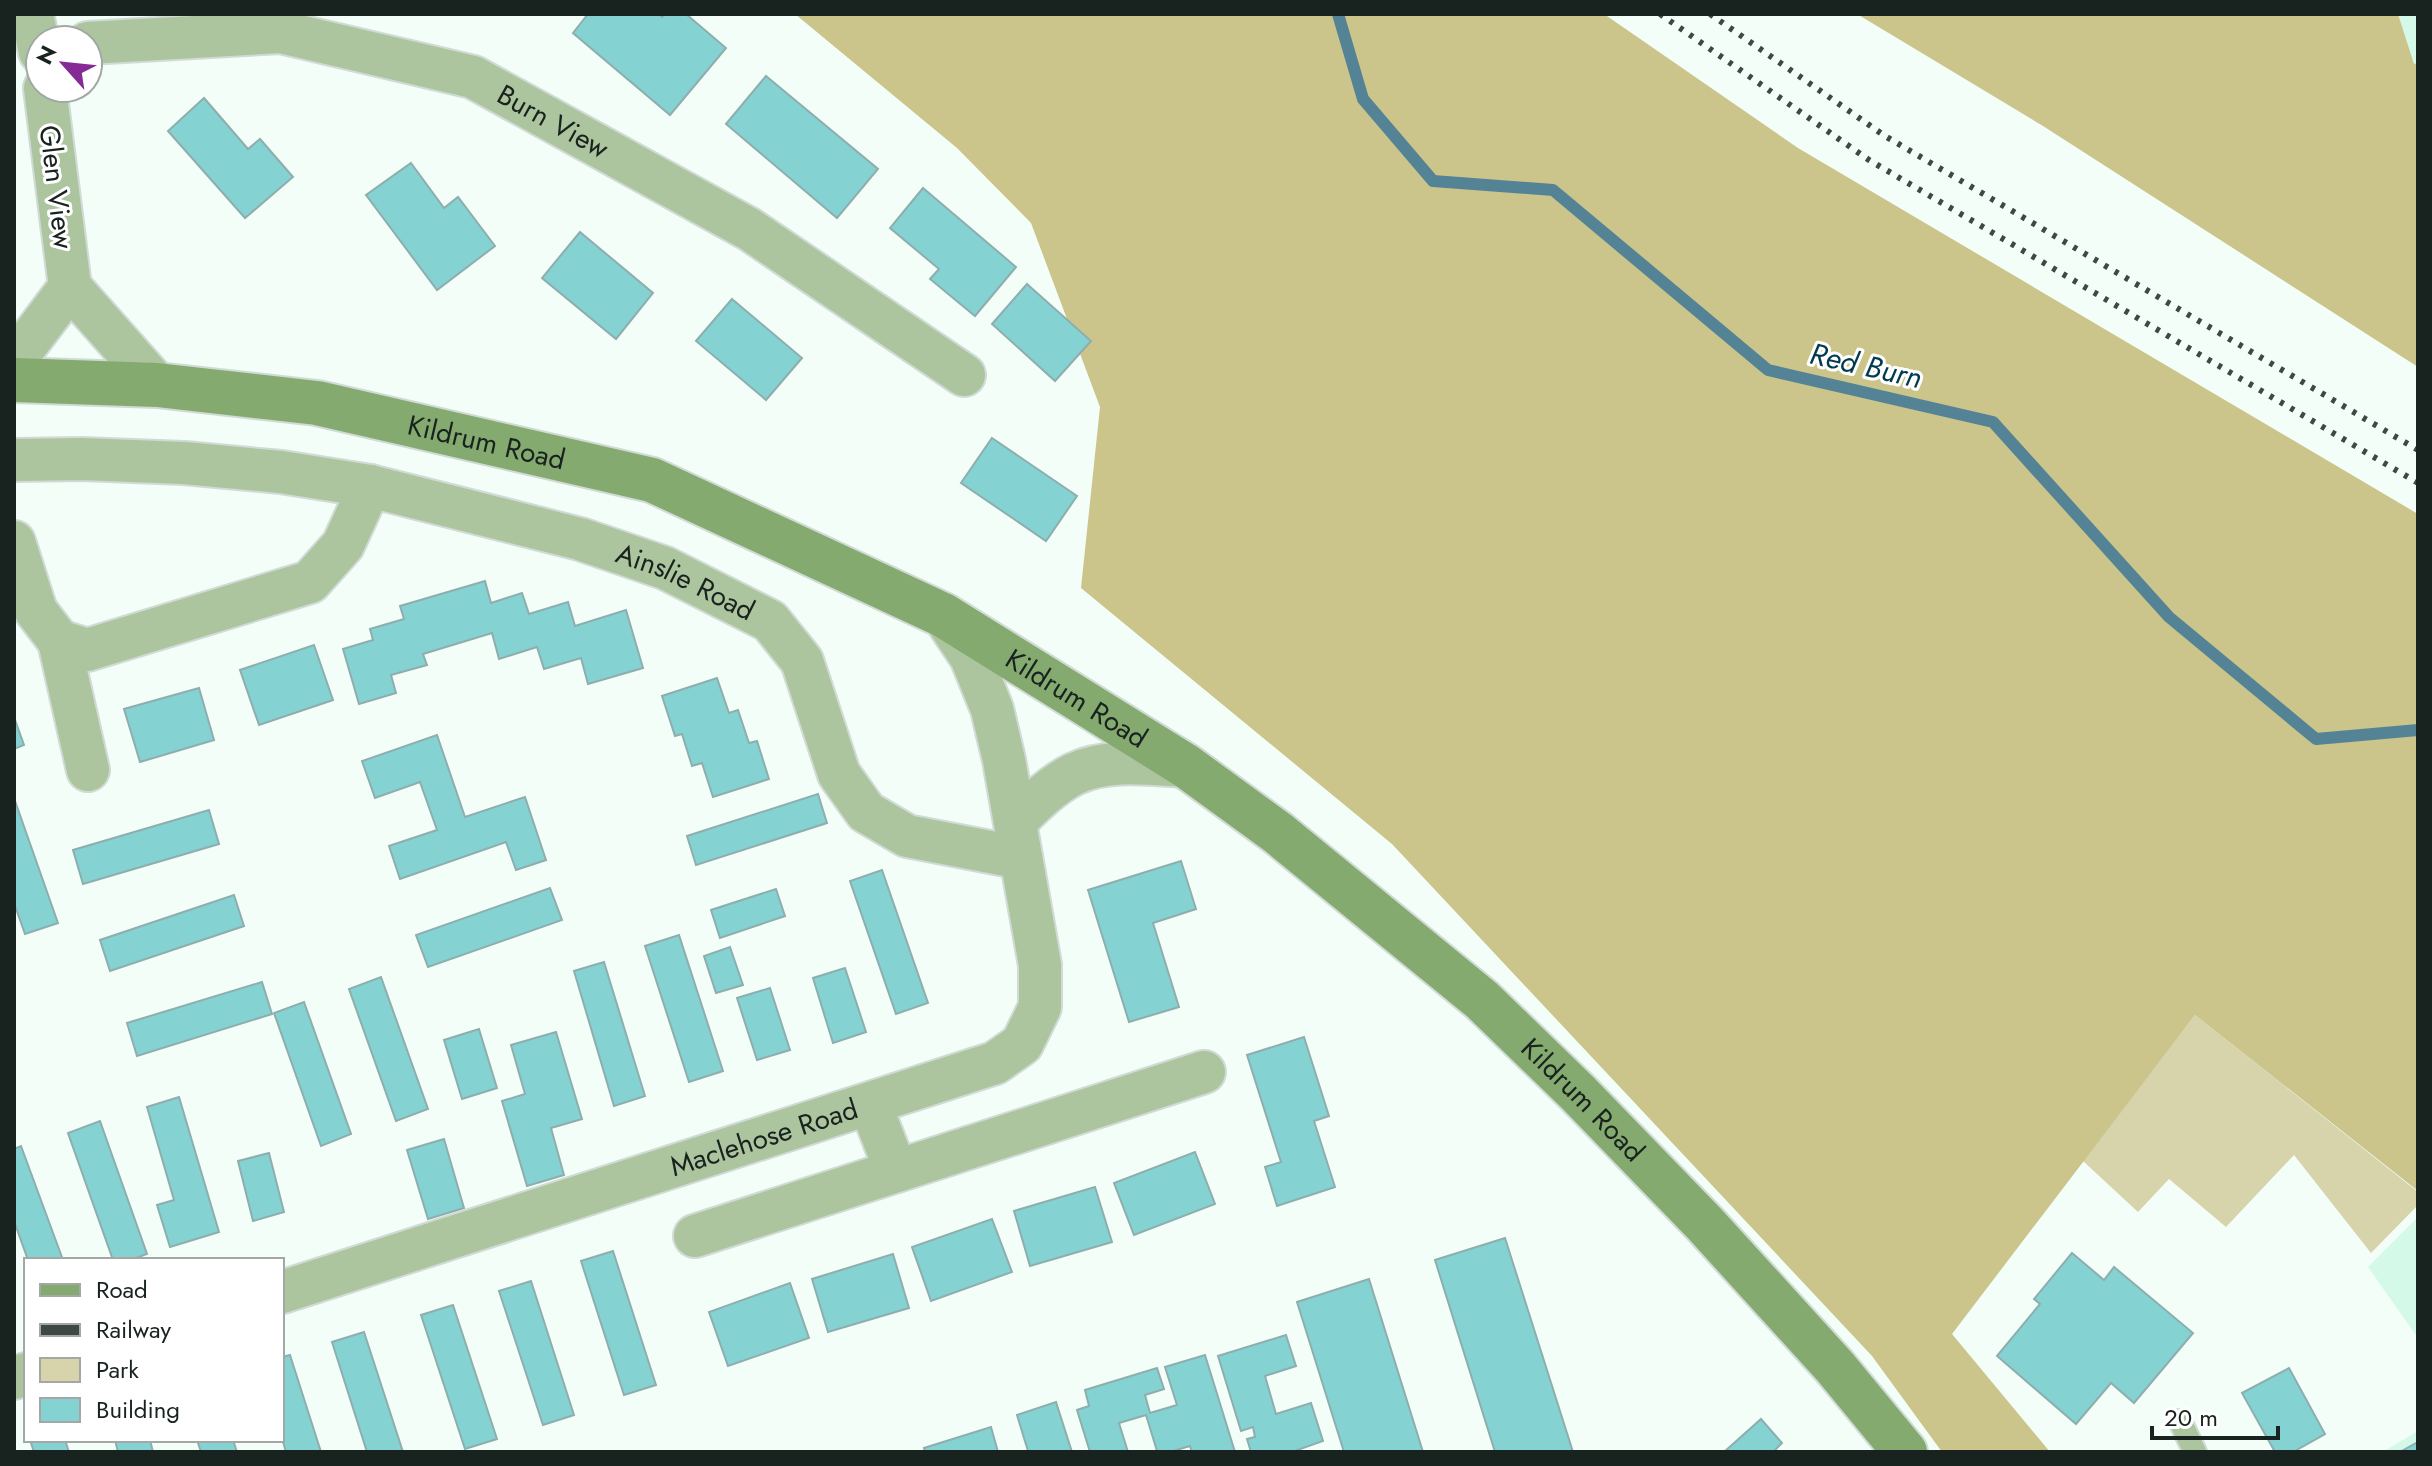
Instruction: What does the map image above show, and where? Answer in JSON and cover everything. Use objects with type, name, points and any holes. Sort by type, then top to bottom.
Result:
[{"type":"street","name":"Burn View","points":[[104,42],[281,32],[473,77],[749,229],[964,375]]},
{"type":"street","name":"Glen View","points":[[47,104],[70,287],[157,385]]},
{"type":"street","name":"Glen View","points":[[14,361],[70,287]]},
{"type":"street","name":"Kildrum Road","points":[[14,380],[157,385],[317,403],[652,480],[943,615],[1186,766],[1278,833],[1482,1000],[1578,1093],[1705,1224],[1835,1367],[1905,1452]]},
{"type":"street","name":"Ainslie Road","points":[[14,460],[184,463],[281,472],[370,486],[580,539],[665,568],[770,621],[802,661],[839,774],[866,812],[907,836],[1018,840]]},
{"type":"street","points":[[59,641],[87,650],[310,582],[343,545],[370,486]]},
{"type":"street","points":[[14,542],[36,611],[59,641],[88,770]]},
{"type":"street","name":"Maclehose Road","points":[[284,1291],[995,1063],[1022,1044],[1040,1007],[1040,965],[1018,840],[992,709],[971,657],[943,615]]},
{"type":"street","points":[[1018,840],[1036,801],[1075,773],[1119,763],[1186,766]]},
{"type":"street","points":[[695,1236],[1204,1072]]},
{"type":"street","points":[[870,1104],[896,1171]]},
{"type":"lane","points":[[2180,1421],[2195,1452]]},
{"type":"shaded area","points":[[795,14],[1604,14],[1798,148],[2418,514],[2418,1191],[2195,1015],[1952,1334],[2050,1452],[1942,1452],[1872,1356],[1392,844],[1081,588],[1100,407],[1031,223],[957,148]]},
{"type":"shaded area","points":[[1857,14],[2398,14],[2414,64],[2418,63],[2418,367],[2043,126]]},
{"type":"shaded area","points":[[2398,14],[2418,14],[2418,63],[2414,65]]},
{"type":"shaded area","points":[[2418,1217],[2418,1338],[2368,1267]]},
{"type":"shaded area","points":[[2418,1431],[2418,1452],[2383,1452]]},
{"type":"green space","points":[[2195,1015],[2418,1192],[2418,1205],[2371,1253],[2294,1155],[2226,1227],[2169,1179],[2138,1212],[2083,1161]]},
{"type":"building","points":[[588,14],[659,14],[662,17],[665,14],[686,14],[726,48],[670,115],[573,33]]},
{"type":"building","points":[[766,76],[878,169],[837,218],[726,124]]},
{"type":"building","points":[[204,98],[248,149],[260,139],[293,177],[245,218],[168,131]]},
{"type":"building","points":[[411,163],[444,208],[458,197],[495,246],[437,290],[366,195]]},
{"type":"building","points":[[923,188],[1016,267],[975,316],[930,279],[939,269],[890,228]]},
{"type":"building","points":[[580,232],[653,293],[616,339],[542,278]]},
{"type":"building","points":[[1027,284],[1091,341],[1055,381],[992,324]]},
{"type":"building","points":[[732,299],[802,358],[766,400],[696,341]]},
{"type":"building","points":[[992,438],[1077,496],[1046,541],[961,483]]},
{"type":"building","points":[[485,581],[491,603],[522,593],[529,614],[568,602],[575,626],[626,610],[643,668],[588,684],[581,658],[544,669],[537,647],[499,659],[492,633],[423,654],[427,665],[391,675],[396,693],[359,704],[343,649],[373,640],[370,629],[404,619],[400,606]]},
{"type":"building","points":[[314,645],[333,700],[259,725],[240,670]]},
{"type":"building","points":[[717,678],[729,713],[738,710],[749,743],[757,741],[769,779],[713,797],[702,763],[692,766],[682,734],[675,736],[662,696]]},
{"type":"building","points":[[199,688],[214,740],[140,762],[124,709]]},
{"type":"building","points":[[14,717],[24,745],[14,749]]},
{"type":"building","points":[[437,735],[465,817],[525,797],[546,860],[516,870],[506,842],[400,879],[389,846],[437,830],[420,782],[375,798],[362,761]]},
{"type":"building","points":[[818,794],[827,823],[696,865],[687,836]]},
{"type":"building","points":[[14,798],[58,923],[25,934],[14,903]]},
{"type":"building","points":[[209,810],[219,844],[83,884],[73,850]]},
{"type":"building","points":[[1181,861],[1196,909],[1153,923],[1179,1007],[1129,1022],[1088,890]]},
{"type":"building","points":[[882,870],[928,1003],[896,1014],[850,881]]},
{"type":"building","points":[[550,888],[562,920],[428,967],[416,935]]},
{"type":"building","points":[[776,889],[785,916],[720,938],[711,910]]},
{"type":"building","points":[[234,895],[244,926],[110,971],[100,940]]},
{"type":"building","points":[[679,935],[723,1071],[689,1082],[645,946]]},
{"type":"building","points":[[730,947],[743,985],[716,993],[704,956]]},
{"type":"building","points":[[604,962],[645,1096],[614,1106],[574,971]]},
{"type":"building","points":[[845,968],[866,1032],[833,1043],[813,978]]},
{"type":"building","points":[[381,977],[428,1109],[396,1121],[349,989]]},
{"type":"building","points":[[262,982],[272,1014],[137,1056],[127,1023]]},
{"type":"building","points":[[770,988],[790,1050],[757,1060],[737,998]]},
{"type":"building","points":[[304,1002],[351,1134],[321,1146],[274,1013]]},
{"type":"building","points":[[479,1029],[497,1088],[462,1099],[444,1040]]},
{"type":"building","points":[[556,1032],[582,1119],[551,1128],[564,1175],[527,1186],[502,1101],[525,1094],[511,1045]]},
{"type":"building","points":[[1304,1037],[1329,1116],[1314,1121],[1335,1187],[1277,1206],[1265,1167],[1281,1162],[1247,1055]]},
{"type":"building","points":[[179,1097],[219,1232],[170,1247],[157,1205],[174,1200],[147,1107]]},
{"type":"building","points":[[100,1121],[147,1254],[136,1258],[112,1258],[68,1133]]},
{"type":"building","points":[[444,1139],[464,1208],[428,1219],[407,1150]]},
{"type":"building","points":[[21,1146],[62,1258],[27,1258],[14,1221],[14,1149]]},
{"type":"building","points":[[1195,1152],[1215,1204],[1134,1235],[1114,1183]]},
{"type":"building","points":[[269,1153],[284,1212],[253,1221],[238,1161]]},
{"type":"building","points":[[1095,1187],[1112,1242],[1030,1266],[1014,1211]]},
{"type":"building","points":[[992,1219],[1012,1272],[931,1301],[912,1247]]},
{"type":"building","points":[[1505,1238],[1573,1452],[1495,1452],[1435,1260]]},
{"type":"building","points":[[613,1251],[656,1385],[624,1395],[581,1261]]},
{"type":"building","points":[[2072,1253],[2104,1280],[2114,1267],[2193,1333],[2134,1403],[2111,1383],[2076,1424],[1997,1356],[2040,1304],[2034,1299]]},
{"type":"building","points":[[893,1254],[909,1308],[828,1332],[812,1279]]},
{"type":"building","points":[[1369,1279],[1423,1452],[1344,1452],[1297,1302]]},
{"type":"building","points":[[531,1281],[574,1415],[543,1425],[499,1291]]},
{"type":"building","points":[[790,1283],[809,1338],[728,1366],[709,1312]]},
{"type":"building","points":[[453,1305],[497,1439],[465,1449],[421,1315]]},
{"type":"building","points":[[364,1332],[403,1452],[367,1452],[332,1342]]},
{"type":"building","points":[[1286,1335],[1296,1366],[1265,1376],[1276,1414],[1311,1403],[1323,1441],[1292,1452],[1251,1452],[1247,1439],[1255,1437],[1253,1427],[1241,1431],[1218,1356]]},
{"type":"building","points":[[290,1355],[321,1452],[286,1452],[283,1442],[284,1356]]},
{"type":"building","points":[[1205,1355],[1235,1452],[1192,1452],[1190,1446],[1170,1452],[1153,1452],[1157,1451],[1146,1415],[1119,1423],[1128,1452],[1090,1452],[1077,1410],[1089,1406],[1085,1390],[1157,1368],[1164,1389],[1145,1395],[1150,1413],[1177,1405],[1165,1367]]},
{"type":"building","points":[[2289,1368],[2325,1434],[2293,1452],[2275,1452],[2242,1393]]},
{"type":"building","points":[[1056,1402],[1072,1452],[1024,1452],[1028,1451],[1017,1415]]},
{"type":"building","points":[[1761,1419],[1782,1443],[1773,1452],[1724,1452]]},
{"type":"building","points":[[991,1427],[998,1452],[925,1452],[924,1448]]},
{"type":"building","points":[[31,1442],[66,1442],[69,1452],[34,1452]]},
{"type":"building","points":[[116,1442],[150,1442],[153,1452],[118,1452]]},
{"type":"building","points":[[198,1442],[234,1442],[237,1452],[201,1452]]},
{"type":"building","points":[[2418,1442],[2418,1452],[2400,1452]]},
{"type":"waterway","name":"Red Burn","points":[[1338,14],[1363,99],[1433,181],[1553,190],[1768,370],[1993,422],[2169,617],[2316,739],[2418,730]]},
{"type":"railway","points":[[1660,14],[1869,160],[2418,483]]},
{"type":"railway","points":[[1710,14],[1885,136],[2418,450]]}]
